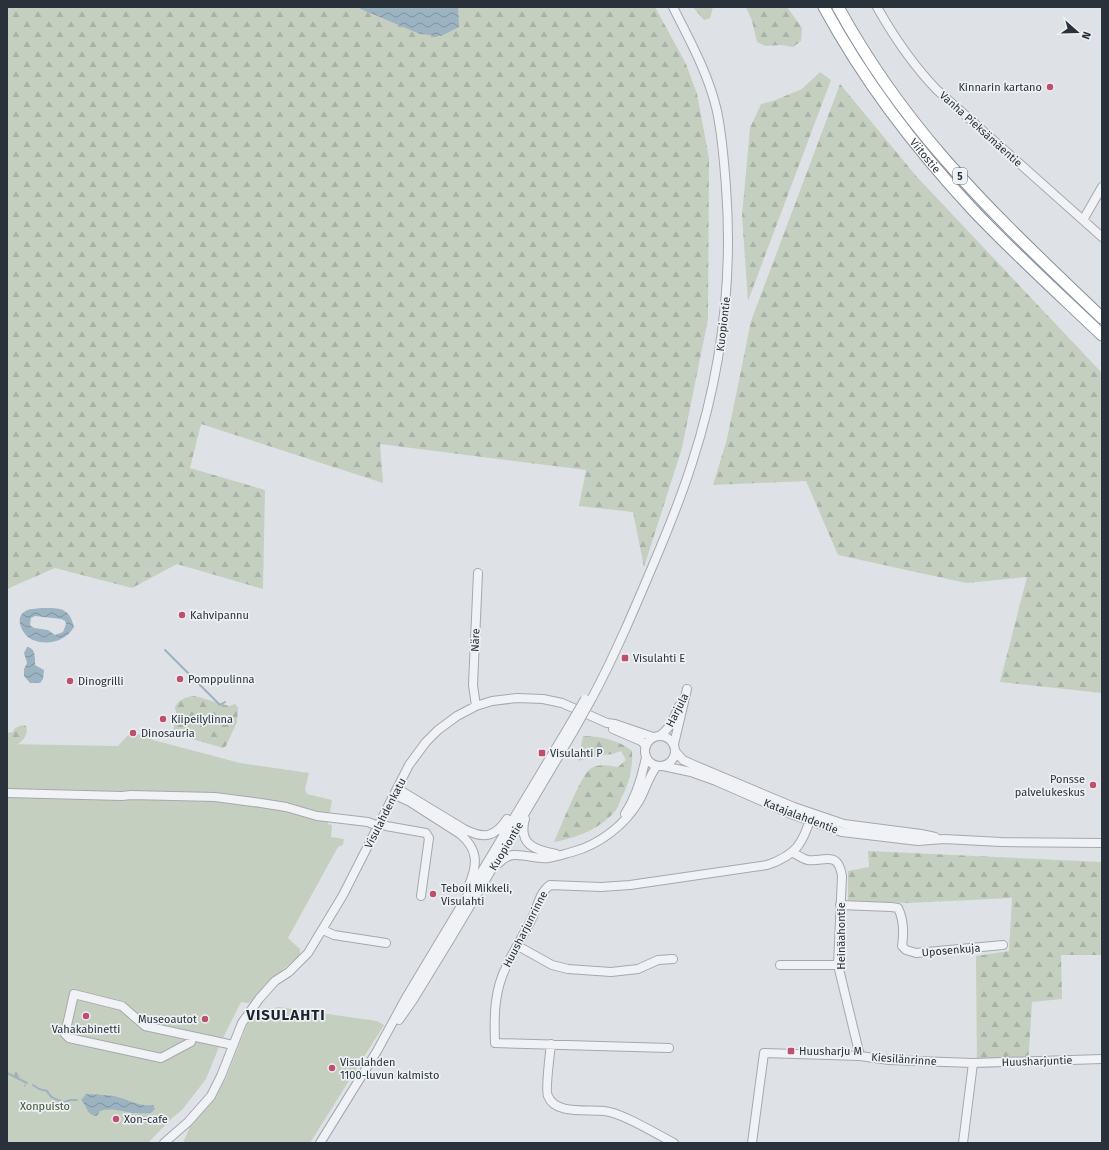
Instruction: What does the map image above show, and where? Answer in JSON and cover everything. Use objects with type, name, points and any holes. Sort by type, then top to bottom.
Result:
[{"type":"highway","name":"Viitostie","points":[[824,7],[849,51],[898,122],[927,158],[974,210],[1102,335]]},
{"type":"highway","name":"Viitostie","points":[[838,7],[861,46],[887,84],[918,127],[942,156],[1013,232],[1102,318]]},
{"type":"street","name":"Kuopiontie","points":[[320,1143],[448,928],[542,778],[590,696],[623,634],[668,528],[692,464],[718,361],[727,290],[728,222],[724,164],[716,107],[701,63],[672,7]]},
{"type":"street","name":"Vanha Pieksämäentie","points":[[877,7],[905,53],[921,74],[1102,237]]},
{"type":"street","points":[[1084,220],[1102,187]]},
{"type":"street","name":"Näre","points":[[476,706],[473,685],[478,574]]},
{"type":"street","name":"Harjula","points":[[656,737],[665,732],[670,726],[687,689],[674,747]]},
{"type":"street","name":"Visulahdenkatu","points":[[164,1143],[188,1122],[211,1096],[221,1076],[242,1023],[259,999],[275,981],[289,972],[308,953],[343,896],[409,765],[426,742],[444,725],[476,706],[492,700],[517,698],[543,699],[562,703],[607,723],[615,724],[656,737]]},
{"type":"street","name":"Visulahdenkatu","points":[[607,723],[612,728],[641,741],[646,746]]},
{"type":"street","points":[[484,883],[500,861],[506,856],[516,855],[549,858],[574,852],[604,838],[614,829],[632,812],[640,800],[652,773],[660,766],[669,763],[674,758],[674,747],[670,739],[665,737],[656,737],[648,741],[645,751],[646,757],[636,793],[627,811],[614,829]]},
{"type":"street","name":"Katajalahdentie","points":[[674,747],[683,760],[842,832],[918,841],[944,839],[1001,842],[1102,843]]},
{"type":"street","points":[[646,757],[648,761],[660,766]]},
{"type":"street","name":"Katajalahdentie","points":[[660,766],[704,776],[811,818]]},
{"type":"street","name":"Kuopiontie","points":[[376,1051],[413,1000],[484,883],[542,778]]},
{"type":"street","points":[[396,792],[464,829],[475,834],[486,835],[492,834],[501,828],[518,802],[542,778]]},
{"type":"street","points":[[542,778],[524,819],[522,833],[527,843],[532,847],[558,855]]},
{"type":"street","points":[[396,792],[460,834],[469,843],[474,854],[474,872],[448,928]]},
{"type":"street","points":[[7,793],[122,796],[131,794],[215,798],[286,807],[317,816],[368,822],[426,833],[429,838],[421,896]]},
{"type":"street","name":"Huusharjunrinne","points":[[669,1048],[495,1043],[494,1017],[498,990],[506,966],[518,946],[543,891],[550,884],[601,887],[630,885],[767,865],[778,862],[793,853],[800,844],[811,818]]},
{"type":"street","name":"Heinäahontie","points":[[793,853],[808,860],[827,858],[835,861],[840,867],[842,876],[838,965],[860,1056]]},
{"type":"street","name":"Uposenkuja","points":[[840,905],[898,908],[902,916],[902,946],[906,950],[916,953],[1003,946]]},
{"type":"street","points":[[323,930],[334,935],[386,943]]},
{"type":"street","points":[[518,946],[552,965],[568,969],[611,972],[638,969],[658,960],[673,959]]},
{"type":"street","points":[[780,965],[838,965]]},
{"type":"street","points":[[192,1036],[191,1042],[161,1058],[69,1038],[65,1034],[74,994],[122,1006],[145,1026],[192,1036],[233,1045]]},
{"type":"street","points":[[551,1044],[547,1095],[553,1105],[561,1109],[606,1111],[618,1114],[674,1143]]},
{"type":"street","name":"Kiesilänrinne","points":[[752,1143],[764,1053],[860,1056],[889,1060],[973,1063]]},
{"type":"street","name":"Huusharjuntie","points":[[973,1063],[1102,1059]]},
{"type":"street","points":[[963,1143],[973,1063]]},
{"type":"green space","points":[[7,7],[356,7],[364,10],[458,27],[458,7],[655,7],[686,64],[697,94],[709,158],[708,319],[682,448],[644,567],[633,512],[579,506],[586,470],[380,444],[383,483],[201,424],[190,468],[265,490],[263,589],[177,564],[132,588],[55,568],[7,589]]},
{"type":"green space","points":[[693,7],[713,7],[710,18],[704,20]]},
{"type":"green space","points":[[746,7],[787,7],[802,28],[801,41],[793,47],[781,45],[765,46],[757,42],[752,21]]},
{"type":"green space","points":[[820,72],[831,80],[748,301],[742,216],[750,128],[761,104],[773,101],[802,89]]},
{"type":"green space","points":[[840,84],[917,177],[1102,373],[1102,693],[1000,682],[1027,577],[966,583],[838,555],[806,481],[713,485],[727,439],[751,321]]},
{"type":"green space","points":[[195,696],[229,706],[235,704],[238,707],[237,722],[226,746],[223,748],[175,734],[173,732],[176,713],[175,707],[183,699]]},
{"type":"green space","points":[[22,725],[26,726],[27,730],[24,738],[18,744],[7,750],[7,733],[13,732],[15,728]]},
{"type":"green space","name":"VISULAHTI","points":[[130,733],[144,735],[153,740],[240,763],[309,773],[305,789],[307,794],[332,800],[328,824],[332,825],[331,837],[344,839],[343,845],[338,847],[288,938],[300,949],[300,955],[272,979],[252,1002],[241,1002],[221,1042],[206,1079],[182,1110],[171,1119],[148,1143],[7,1143],[7,744],[118,746]]},
{"type":"green space","points":[[583,736],[609,739],[627,747],[632,751],[632,762],[629,778],[616,810],[604,822],[580,835],[554,842],[576,791],[586,773],[596,766],[604,765],[618,767],[626,760],[621,751],[613,754],[594,756],[578,761]]},
{"type":"green space","points":[[868,851],[1102,862],[1102,955],[1061,955],[1062,999],[1032,1002],[1028,1066],[977,1068],[976,956],[1009,951],[1012,898],[907,903],[848,901],[848,871],[869,867]]},
{"type":"green space","points":[[279,1007],[377,1021],[384,1025],[310,1143],[183,1143],[191,1124],[216,1097],[226,1078],[247,1025],[256,1011]]},
{"type":"green space","points":[[7,1056],[10,1057],[14,1068],[26,1078],[25,1088],[19,1093],[7,1089]]},
{"type":"water","points":[[356,7],[458,7],[459,27],[441,36],[420,34]]},
{"type":"water","points":[[54,608],[66,612],[72,620],[74,627],[71,632],[61,639],[50,642],[39,642],[29,638],[21,627],[21,615],[30,609]],"holes":[[[35,616],[61,619],[65,621],[66,624],[63,632],[55,635],[48,630],[34,628],[30,625],[31,618]]]},
{"type":"water","points":[[27,647],[33,651],[35,656],[35,665],[44,670],[43,679],[40,683],[30,683],[24,676],[24,669],[27,663],[24,653]]},
{"type":"water","points":[[86,1094],[119,1097],[138,1104],[153,1105],[155,1109],[151,1113],[104,1110],[100,1111],[97,1116],[89,1112],[81,1100]]},
{"type":"waterway","points":[[165,650],[220,705],[225,702]]},
{"type":"waterway","points":[[7,1073],[27,1083]]},
{"type":"waterway","points":[[33,1085],[39,1089],[47,1091],[50,1096],[57,1100],[65,1102],[77,1100]]},
{"type":"place","name":"Kinnarin kartano","points":[[1050,87]]},
{"type":"place","name":"Kahvipannu","points":[[182,615]]},
{"type":"place","name":"Visulahti E","points":[[625,658]]},
{"type":"place","name":"Pomppulinna","points":[[180,679]]},
{"type":"place","name":"Dinogrilli","points":[[70,681]]},
{"type":"place","name":"Kiipeilylinna","points":[[163,719]]},
{"type":"place","name":"Dinosauria","points":[[133,733]]},
{"type":"place","name":"Visulahti P","points":[[542,753]]},
{"type":"place","name":"Ponsse palvelukeskus","points":[[1093,785]]},
{"type":"place","name":"Teboil Mikkeli, Visulahti","points":[[433,894]]},
{"type":"place","name":"Vahakabinetti","points":[[86,1016]]},
{"type":"place","name":"Museoautot","points":[[205,1019]]},
{"type":"place","name":"Huusharju M","points":[[791,1051]]},
{"type":"place","name":"Visulahden 1100-luvun kalmisto","points":[[332,1068]]},
{"type":"place","name":"Xon-cafe","points":[[116,1119]]},
{"type":"district","name":"VISULAHTI","points":[[286,1015]]},
{"type":"park label","name":"Xonpuisto","points":[[45,1106]]}]
